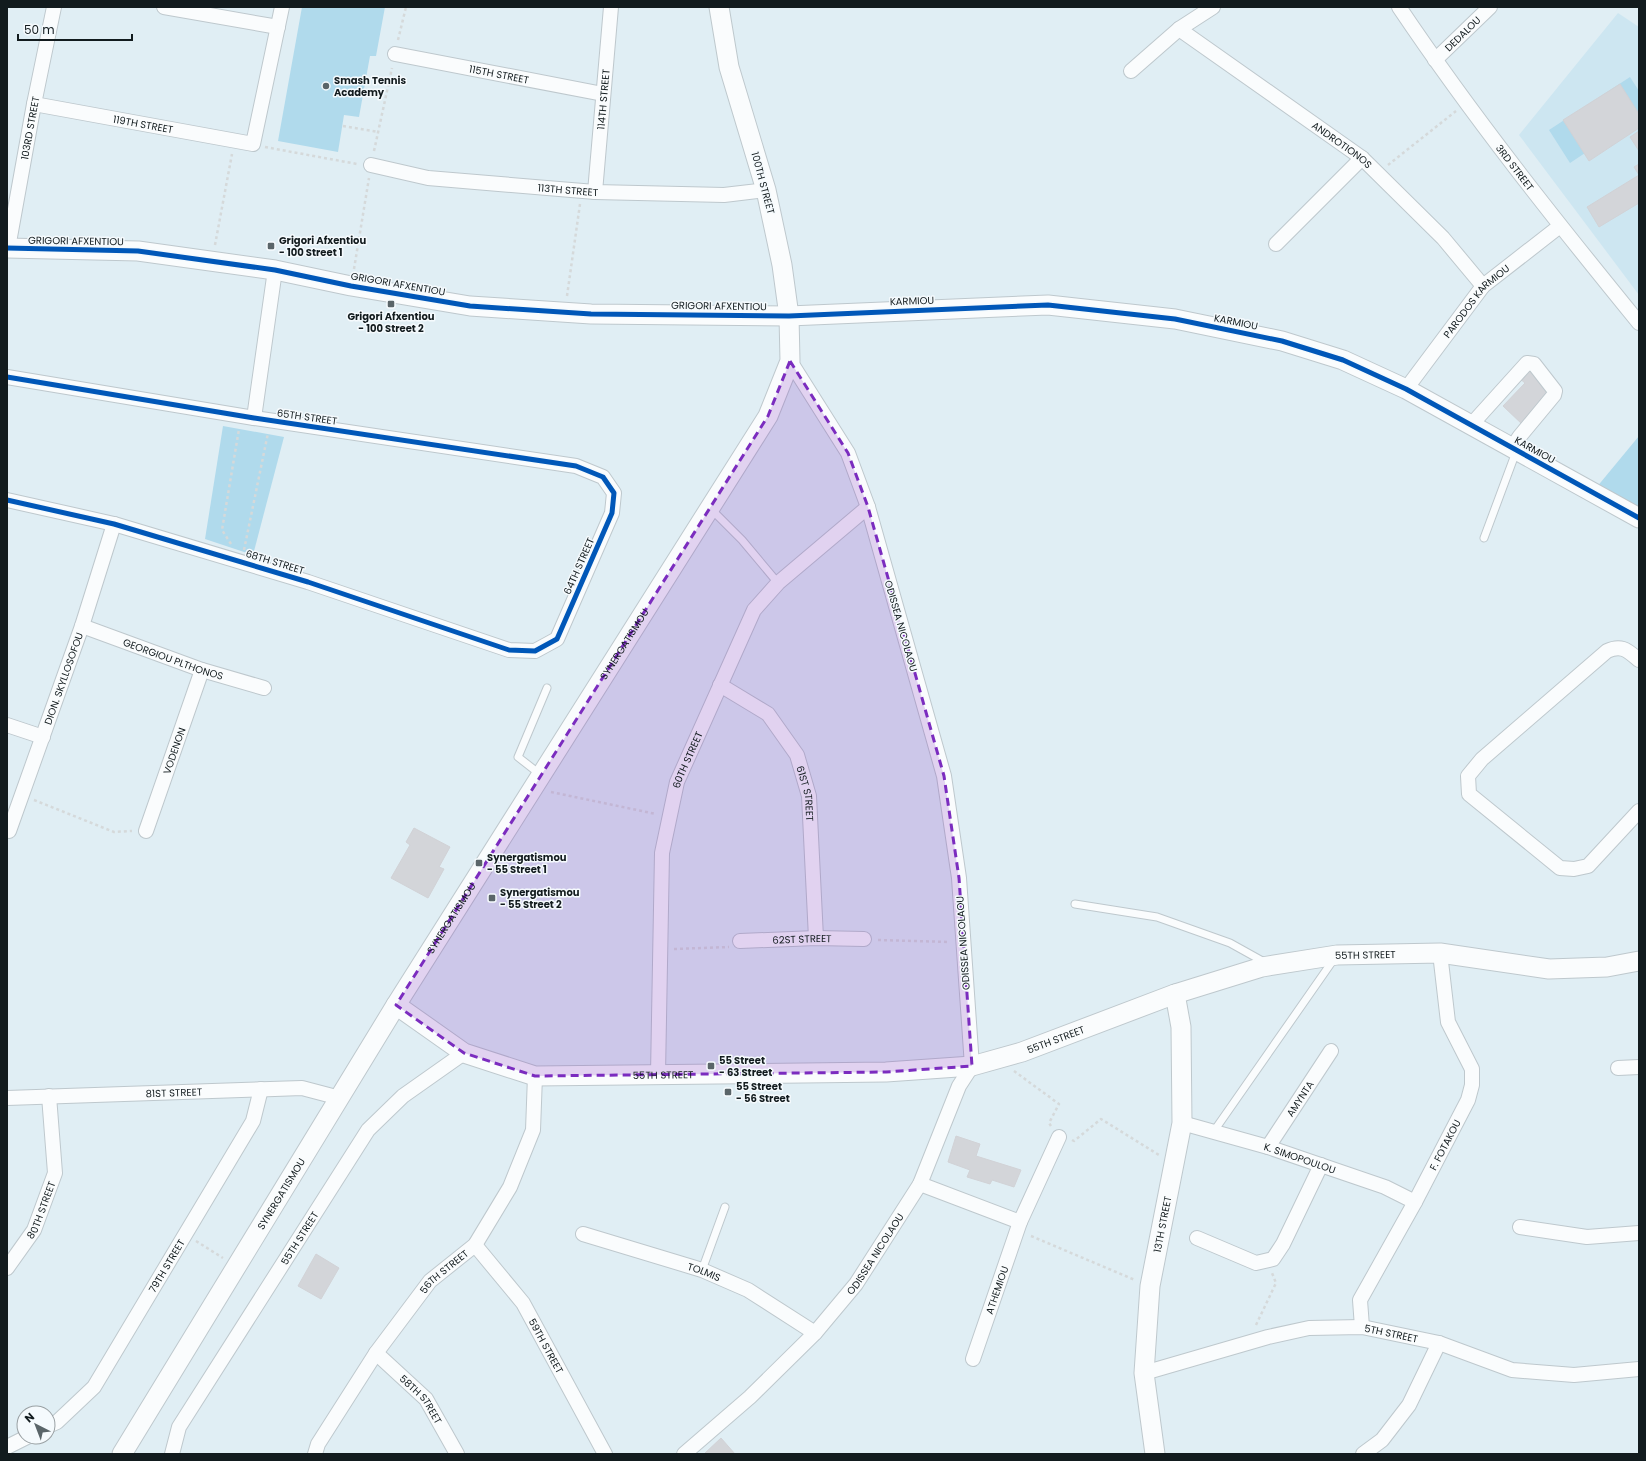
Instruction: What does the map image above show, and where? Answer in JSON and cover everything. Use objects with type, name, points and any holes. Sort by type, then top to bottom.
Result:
[{"type":"street","name":"103RD STREET","points":[[8,248],[34,104],[54,7]]},
{"type":"street","points":[[164,7],[278,26]]},
{"type":"street","points":[[253,144],[282,7]]},
{"type":"street","name":"114TH STREET","points":[[588,192],[603,94],[611,7]]},
{"type":"street","name":"100TH STREET","points":[[719,7],[729,67],[766,190],[782,264],[788,316],[790,361]]},
{"type":"street","points":[[1131,71],[1179,29],[1213,7]]},
{"type":"street","name":"3RD STREET","points":[[1399,7],[1466,103],[1560,226],[1639,323]]},
{"type":"street","name":"DEDALOU","points":[[1435,60],[1490,7]]},
{"type":"street","name":"ANDROTIONOS","points":[[1179,29],[1362,158],[1443,238],[1483,286]]},
{"type":"street","name":"115TH STREET","points":[[395,54],[603,94]]},
{"type":"street","name":"119TH STREET","points":[[34,104],[253,144]]},
{"type":"street","points":[[1276,244],[1362,158]]},
{"type":"street","name":"113TH STREET","points":[[371,166],[428,178],[588,192],[724,195],[766,190]]},
{"type":"street","name":"PARODOS KARMIOU","points":[[1406,389],[1483,286],[1560,226]]},
{"type":"street","name":"GRIGORI AFXENTIOU","points":[[8,248],[138,251],[275,270],[351,286],[470,306],[591,314],[788,316]]},
{"type":"street","points":[[248,417],[275,270]]},
{"type":"street","name":"KARMIOU","points":[[788,316],[1048,305],[1175,319],[1282,340],[1343,360],[1406,389],[1639,518]]},
{"type":"street","name":"ODISSEA NICOLAOU","points":[[684,1454],[750,1398],[814,1333],[856,1284],[920,1184],[959,1086],[972,1066],[959,878],[944,776],[868,507],[848,453],[790,361]]},
{"type":"street","name":"SYNERGATISMOU","points":[[122,1454],[396,1005],[768,416],[790,361]]},
{"type":"street","points":[[1471,425],[1527,363],[1534,364],[1555,391],[1554,395],[1514,449]]},
{"type":"street","name":"65TH STREET","points":[[7,377],[271,421],[576,466],[603,477]]},
{"type":"street","name":"64TH STREET","points":[[535,651],[557,639],[612,513],[614,493],[603,477]]},
{"type":"street","name":"68TH STREET","points":[[7,500],[114,524],[308,582],[510,650],[535,651]]},
{"type":"street","name":"60TH STREET","points":[[658,1074],[662,853],[677,782],[754,610],[778,583],[868,507]]},
{"type":"street","name":"DION. SKYLLOSOFOU","points":[[9,831],[44,737],[82,626],[114,524]]},
{"type":"street","name":"GEORGIOU PLTHONOS","points":[[82,626],[202,670],[264,688]]},
{"type":"street","points":[[1639,660],[1626,649],[1615,647],[1607,651],[1482,759],[1468,776],[1469,794],[1560,868],[1574,869],[1588,866],[1639,811]]},
{"type":"street","name":"VODENON","points":[[146,831],[202,670]]},
{"type":"street","name":"61ST STREET","points":[[720,685],[768,714],[797,755],[809,796],[816,938]]},
{"type":"street","points":[[7,725],[44,737]]},
{"type":"street","name":"62ST STREET","points":[[740,941],[816,938],[864,939]]},
{"type":"street","name":"55TH STREET","points":[[396,1005],[464,1053],[535,1076],[886,1072],[972,1066],[1022,1052],[1175,994],[1272,966],[1337,955],[1440,953],[1549,969],[1607,967],[1639,961]]},
{"type":"street","name":"F. FOTAKOU","points":[[1362,1327],[1360,1300],[1415,1202],[1468,1100],[1472,1085],[1472,1069],[1448,1022],[1440,953]]},
{"type":"street","name":"13TH STREET","points":[[1155,1454],[1144,1373],[1150,1286],[1182,1122],[1181,1027],[1175,994]]},
{"type":"street","name":"AMYNTA","points":[[1268,1147],[1331,1051]]},
{"type":"street","name":"55TH STREET","points":[[172,1454],[179,1427],[368,1130],[403,1096],[464,1053]]},
{"type":"street","points":[[1618,1068],[1639,1067]]},
{"type":"street","name":"56TH STREET","points":[[315,1454],[318,1444],[376,1353],[430,1281],[475,1245],[510,1187],[534,1130],[535,1076]]},
{"type":"street","name":"81ST STREET","points":[[7,1098],[302,1088],[340,1098]]},
{"type":"street","name":"79TH STREET","points":[[56,1422],[94,1387],[253,1121],[261,1089]]},
{"type":"street","name":"80TH STREET","points":[[7,1268],[34,1230],[55,1173],[49,1096]]},
{"type":"street","name":"K. SIMOPOULOU","points":[[1182,1122],[1268,1147],[1321,1165],[1385,1187],[1415,1202]]},
{"type":"street","name":"ATHEMIOU","points":[[973,1359],[1019,1226],[1059,1137]]},
{"type":"street","points":[[1196,1238],[1256,1263],[1273,1258],[1283,1244],[1321,1165]]},
{"type":"street","points":[[920,1184],[1019,1226]]},
{"type":"street","points":[[1520,1227],[1587,1237],[1639,1233]]},
{"type":"street","name":"TOLMIS","points":[[583,1234],[702,1270],[748,1290],[814,1333]]},
{"type":"street","name":"59TH STREET","points":[[475,1245],[523,1303],[606,1454]]},
{"type":"street","name":"5TH STREET","points":[[1144,1373],[1309,1328],[1362,1327],[1439,1343],[1512,1370],[1574,1375],[1639,1369]]},
{"type":"street","points":[[1363,1454],[1382,1440],[1409,1405],[1439,1343]]},
{"type":"street","name":"58TH STREET","points":[[376,1353],[426,1399],[457,1454]]},
{"type":"street","points":[[7,1448],[16,1443]]},
{"type":"lane","points":[[1484,538],[1514,449]]},
{"type":"lane","points":[[710,508],[742,540],[778,583]]},
{"type":"lane","points":[[537,782],[518,757],[547,688]]},
{"type":"lane","points":[[1075,904],[1158,917],[1230,943],[1272,966]]},
{"type":"lane","points":[[1214,1131],[1337,955]]},
{"type":"lane","points":[[702,1270],[725,1207]]},
{"type":"path","points":[[351,286],[371,166],[406,7]]},
{"type":"path","points":[[1377,173],[1466,103]]},
{"type":"path","points":[[342,126],[378,132]]},
{"type":"path","points":[[212,262],[235,141]]},
{"type":"path","points":[[253,144],[371,166]]},
{"type":"path","points":[[565,312],[588,192]]},
{"type":"path","points":[[242,562],[222,530],[248,417]]},
{"type":"path","points":[[242,562],[271,421]]},
{"type":"path","points":[[537,782],[670,817]]},
{"type":"path","points":[[22,796],[114,832],[146,831]]},
{"type":"path","points":[[864,939],[963,943]]},
{"type":"path","points":[[660,949],[734,947],[740,941]]},
{"type":"path","points":[[997,1059],[1059,1104],[1049,1123],[1059,1137],[1074,1141],[1101,1119],[1174,1164]]},
{"type":"path","points":[[1019,1226],[1150,1286]]},
{"type":"path","points":[[186,1235],[237,1266]]},
{"type":"path","points":[[1247,1344],[1276,1283],[1266,1260]]},
{"type":"highlighted area","points":[[790,361],[848,453],[868,507],[944,776],[959,878],[972,1066],[886,1072],[535,1076],[464,1053],[396,1005],[768,416]]},
{"type":"shaded area","name":"Smash Tennis Academy","points":[[302,7],[385,7],[376,56],[370,56],[359,117],[344,115],[338,152],[278,141]]},
{"type":"shaded area","points":[[1618,13],[1639,27],[1639,295],[1519,135]]},
{"type":"shaded area","points":[[1630,77],[1639,91],[1639,117],[1570,163],[1549,130]]},
{"type":"shaded area","points":[[223,426],[284,437],[253,555],[205,539]]},
{"type":"shaded area","points":[[1639,436],[1639,511],[1596,488]]},
{"type":"building","points":[[1620,84],[1639,114],[1639,128],[1589,161],[1563,120]]},
{"type":"building","points":[[1639,131],[1639,151],[1630,137]]},
{"type":"building","points":[[1639,164],[1639,175],[1634,167]]},
{"type":"building","points":[[1639,175],[1639,203],[1599,227],[1587,207]]},
{"type":"building","points":[[1527,369],[1553,393],[1523,425],[1503,406],[1525,383],[1519,378]]},
{"type":"building","points":[[414,828],[450,847],[439,867],[444,869],[428,898],[391,878],[410,845],[406,842]]},
{"type":"building","points":[[956,1136],[980,1144],[976,1156],[1021,1170],[1014,1187],[992,1180],[990,1184],[967,1177],[970,1170],[948,1162]]},
{"type":"building","points":[[316,1254],[339,1268],[321,1299],[298,1286]]},
{"type":"building","points":[[721,1438],[735,1454],[704,1454]]},
{"type":"cycle path","points":[[7,248],[138,251],[275,270],[351,286],[470,306],[591,314],[789,316],[1048,305],[1175,319],[1282,341],[1343,360],[1406,389],[1639,518]]},
{"type":"cycle path","points":[[7,377],[254,418],[576,466],[603,477],[614,493],[612,513],[557,639],[535,651],[509,650],[308,582],[114,524],[7,500]]},
{"type":"place","name":"Smash Tennis Academy","points":[[326,86]]},
{"type":"place","name":"Grigori Afxentiou - 100 Street 1","points":[[271,246]]},
{"type":"place","name":"Grigori Afxentiou - 100 Street 2","points":[[391,304]]},
{"type":"place","name":"Synergatismou - 55 Street 1","points":[[479,863]]},
{"type":"place","name":"Synergatismou - 55 Street 2","points":[[492,898]]},
{"type":"place","name":"55 Street - 63 Street","points":[[711,1066]]},
{"type":"place","name":"55 Street - 56 Street","points":[[728,1092]]}]
